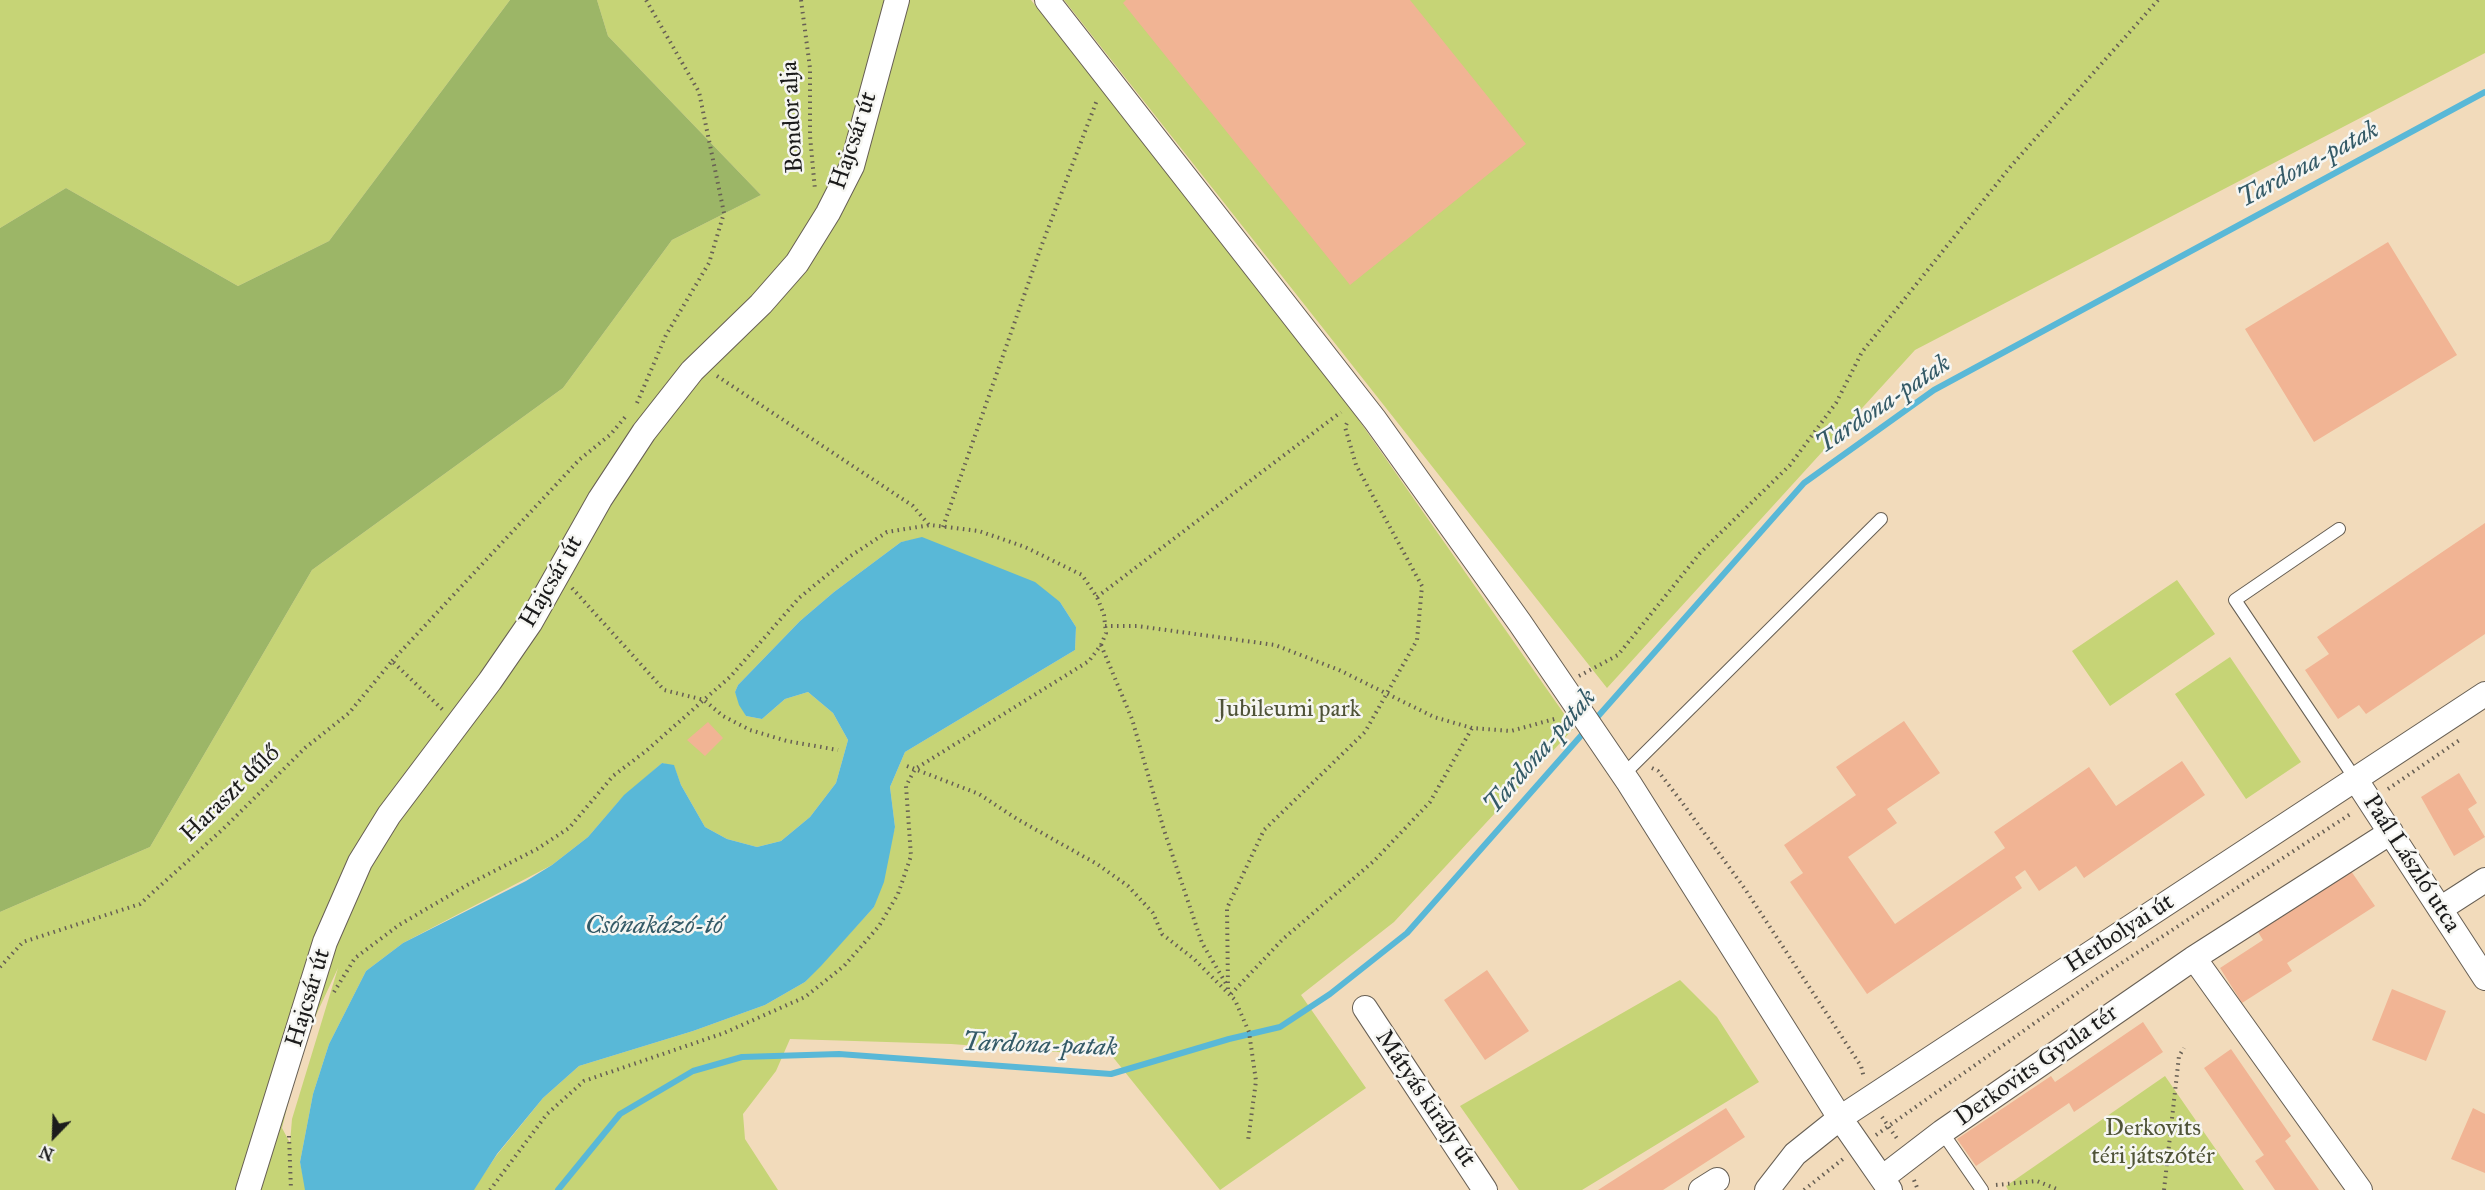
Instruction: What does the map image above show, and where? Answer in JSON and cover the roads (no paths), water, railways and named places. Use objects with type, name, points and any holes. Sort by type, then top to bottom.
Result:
[{"type":"street","name":"Hajcsár út","points":[[248,1190],[325,942],[360,862],[389,815],[456,723],[490,681],[560,574],[600,500],[644,432],[699,364],[761,304],[797,263],[852,166],[897,0]]},
{"type":"street","name":"Derkovits Gyula tér","points":[[1047,0],[1358,399],[1562,684],[1623,775],[1840,1118],[1886,1184],[1910,1157],[1942,1132],[2194,958],[2391,832]]},
{"type":"street","name":"Herbolyai út","points":[[1767,1190],[1795,1154],[1840,1118],[2485,694]]},
{"type":"street","name":"Paál László utca","points":[[2356,780],[2485,978]]},
{"type":"street","points":[[2440,909],[2485,880]]},
{"type":"street","points":[[2194,958],[2360,1190]]},
{"type":"street","name":"Mátyás király út","points":[[1365,1008],[1485,1190]]},
{"type":"lane","points":[[1623,775],[1881,519]]},
{"type":"lane","points":[[2339,529],[2235,600],[2356,780]]},
{"type":"lane","points":[[1942,1132],[1981,1188]]},
{"type":"water","name":"Csónakázó-tó","points":[[922,537],[1035,582],[1060,602],[1076,627],[1075,650],[905,752],[890,787],[895,827],[884,882],[874,907],[821,966],[805,982],[765,1005],[693,1031],[579,1066],[543,1098],[497,1154],[474,1190],[305,1190],[300,1162],[313,1094],[329,1044],[366,971],[403,943],[526,881],[552,865],[588,837],[624,795],[662,763],[674,765],[681,785],[705,827],[727,839],[757,847],[781,841],[810,817],[836,783],[848,740],[833,713],[808,692],[785,699],[762,719],[746,716],[735,692],[738,685],[800,621],[834,592],[901,542]]},
{"type":"waterway","name":"Tardona-patak","points":[[1593,722],[1804,483],[1934,390],[2485,92]]},
{"type":"waterway","name":"Tardona-patak","points":[[558,1190],[620,1114],[693,1071],[742,1057],[839,1054],[1111,1074],[1229,1039],[1280,1027],[1330,994],[1407,933],[1586,730]]},
{"type":"park label","name":"Jubileumi park","points":[[1289,710]]},
{"type":"park label","name":"Derkovits téri játszótér","points":[[2153,1143]]}]
